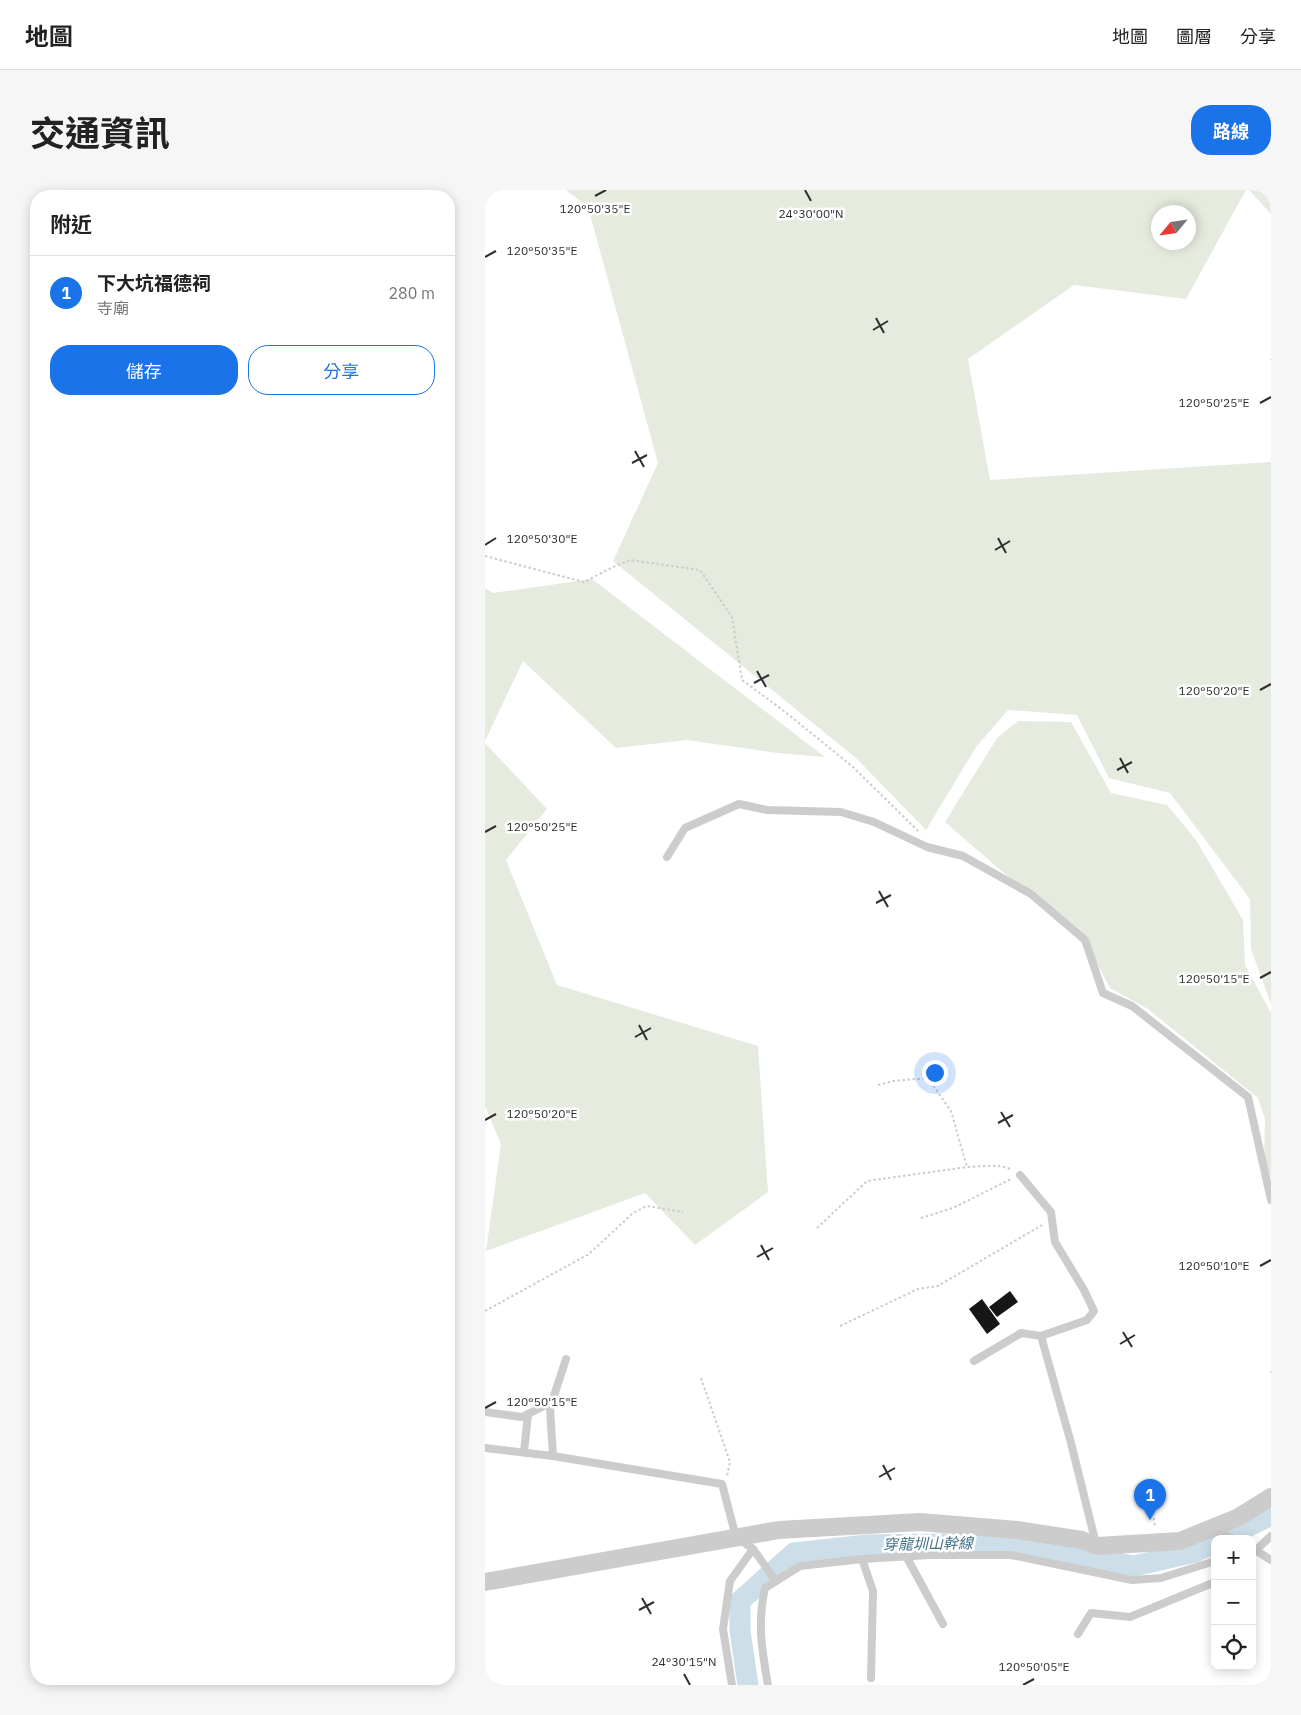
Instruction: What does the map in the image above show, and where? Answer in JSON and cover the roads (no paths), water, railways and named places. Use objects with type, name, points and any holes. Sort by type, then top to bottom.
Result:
[{"type":"street","points":[[485,1582],[779,1530],[921,1522],[1017,1530],[1082,1540],[1097,1546],[1180,1541],[1239,1517],[1271,1497]]},
{"type":"lane","points":[[667,857],[685,828],[739,804],[767,810],[841,812],[874,822],[928,847],[963,856],[1031,894],[1085,940],[1103,993],[1132,1006],[1249,1097],[1271,1200]]},
{"type":"lane","points":[[975,1361],[1021,1333],[1041,1336],[1087,1320],[1094,1311],[1084,1290],[1055,1242],[1051,1212],[1020,1175]]},
{"type":"lane","points":[[1041,1336],[1097,1546]]},
{"type":"lane","points":[[553,1456],[550,1408],[566,1359]]},
{"type":"lane","points":[[485,1412],[523,1417],[552,1402]]},
{"type":"lane","points":[[524,1452],[529,1414]]},
{"type":"lane","points":[[485,1448],[553,1456],[722,1484],[737,1537],[753,1550],[776,1581]]},
{"type":"lane","points":[[1212,1528],[1225,1535]]},
{"type":"lane","points":[[1256,1548],[1271,1536]]},
{"type":"lane","points":[[732,1685],[723,1629],[730,1581],[753,1550]]},
{"type":"lane","points":[[1256,1552],[1271,1560]]},
{"type":"lane","points":[[767,1685],[761,1648],[760,1609],[765,1588],[800,1566],[906,1556],[1011,1555],[1132,1580],[1161,1578],[1211,1562]]},
{"type":"lane","points":[[906,1556],[943,1624]]},
{"type":"lane","points":[[861,1559],[873,1591],[871,1678]]},
{"type":"lane","points":[[1078,1634],[1091,1614],[1130,1618],[1211,1584]]},
{"type":"waterway","name":"穿龍圳山幹線","points":[[1231,1535],[1271,1515]]},
{"type":"waterway","name":"穿龍圳山幹線","points":[[748,1685],[740,1631],[740,1601],[794,1553],[867,1545],[1014,1543],[1134,1566],[1195,1552],[1211,1545]]},
{"type":"place","name":"下大坑福德祠","points":[[1150,1520]]}]
